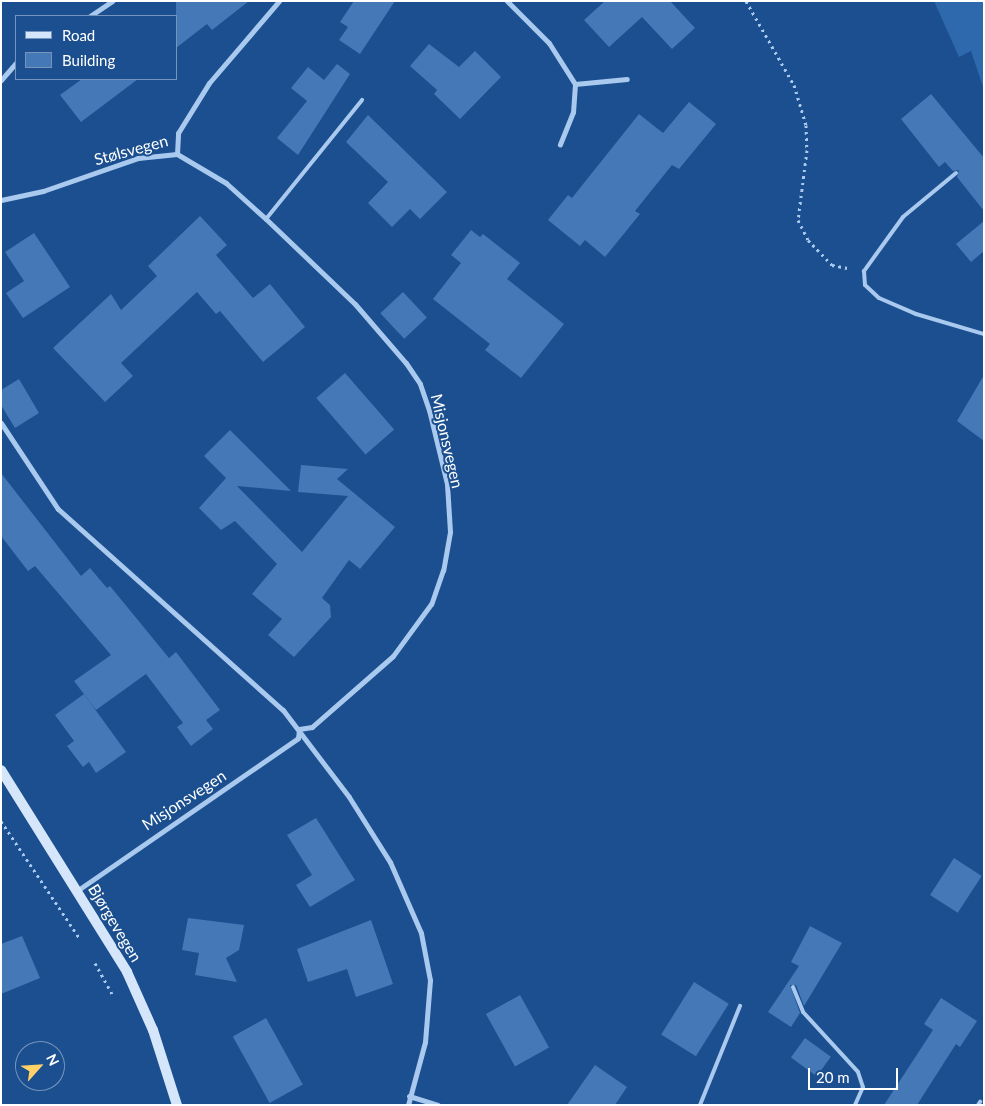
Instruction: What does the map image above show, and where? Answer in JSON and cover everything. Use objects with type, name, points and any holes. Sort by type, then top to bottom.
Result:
[{"type":"street","points":[[91,15],[112,1]]},
{"type":"street","name":"Stølsvegen","points":[[1,200],[43,191],[138,158],[177,154],[178,133],[209,83],[278,1]]},
{"type":"street","points":[[507,1],[549,43],[575,84],[573,112],[560,145]]},
{"type":"street","points":[[1,80],[15,64]]},
{"type":"street","points":[[575,84],[627,79]]},
{"type":"street","name":"Misjonsvegen","points":[[78,890],[298,738],[299,729],[312,727],[393,656],[431,604],[443,570],[450,532],[447,484],[420,384],[406,363],[355,304],[266,219],[226,183],[177,154]]},
{"type":"street","points":[[1,423],[58,510],[242,672],[299,729],[390,862],[421,933],[430,980],[424,1042],[408,1105]]},
{"type":"street","name":"Bjørgevegen","points":[[1,770],[78,890],[127,972],[152,1030],[177,1105]]},
{"type":"street","points":[[409,1096],[438,1105]]},
{"type":"lane","points":[[266,219],[362,100]]},
{"type":"lane","points":[[956,173],[903,217],[864,271],[865,285],[879,298],[916,314],[984,334]]},
{"type":"lane","points":[[793,987],[803,1012],[858,1072],[863,1087],[854,1105]]},
{"type":"lane","points":[[700,1105],[740,1006]]},
{"type":"path","points":[[746,1],[794,85],[806,125],[807,150],[798,220],[808,240],[832,265],[864,271]]},
{"type":"path","points":[[1,821],[84,947]]},
{"type":"path","points":[[90,955],[116,1001]]},
{"type":"shaded area","points":[[934,1],[984,1],[984,90],[971,51],[959,57]]},
{"type":"building","points":[[176,1],[249,1],[212,30],[207,24],[178,46],[178,15],[176,15]]},
{"type":"building","points":[[354,1],[395,1],[360,54],[339,40],[348,27],[340,22]]},
{"type":"building","points":[[605,1],[670,1],[695,28],[672,49],[642,17],[609,47],[584,20]]},
{"type":"building","points":[[429,44],[459,67],[475,51],[501,77],[460,119],[434,94],[437,90],[410,66]]},
{"type":"building","points":[[337,64],[350,74],[298,155],[277,138],[307,101],[291,88],[308,67],[324,80]]},
{"type":"building","points":[[81,80],[137,80],[81,122],[60,95]]},
{"type":"building","points":[[931,94],[984,158],[984,211],[957,177],[959,170],[953,171],[945,162],[939,167],[901,119]]},
{"type":"building","points":[[689,102],[716,124],[679,169],[672,165],[635,211],[640,214],[605,257],[585,240],[580,246],[548,220],[568,195],[572,198],[639,114],[663,133]]},
{"type":"building","points":[[368,115],[447,192],[420,219],[410,209],[392,227],[368,203],[388,182],[346,142]]},
{"type":"building","points":[[200,216],[227,245],[216,255],[253,298],[270,284],[305,327],[263,362],[220,311],[216,314],[197,292],[121,363],[133,376],[105,402],[53,348],[111,294],[121,310],[157,276],[148,266]]},
{"type":"building","points":[[984,221],[984,251],[971,262],[956,244]]},
{"type":"building","points":[[471,230],[480,237],[483,234],[520,263],[507,279],[564,324],[521,378],[485,350],[490,344],[433,299],[461,263],[451,255]]},
{"type":"building","points":[[34,233],[70,287],[23,318],[6,293],[24,281],[5,252]]},
{"type":"building","points":[[403,292],[427,318],[404,339],[380,313]]},
{"type":"building","points":[[345,373],[394,430],[366,455],[316,398]]},
{"type":"building","points":[[984,375],[984,441],[957,421]]},
{"type":"building","points":[[19,379],[39,413],[15,428],[1,405],[1,390]]},
{"type":"building","points":[[230,430],[291,491],[237,486],[302,552],[348,496],[298,492],[301,465],[348,469],[337,479],[395,527],[360,569],[349,560],[322,598],[330,605],[331,617],[294,657],[268,635],[282,619],[252,594],[277,564],[235,521],[221,530],[199,508],[226,478],[204,456]]},
{"type":"building","points":[[1,473],[81,576],[90,568],[107,588],[110,586],[169,658],[176,652],[220,710],[206,720],[213,729],[191,746],[177,727],[183,723],[146,674],[96,710],[74,681],[111,655],[35,566],[28,571],[1,536]]},
{"type":"building","points":[[84,694],[126,752],[96,773],[89,762],[83,767],[67,746],[74,741],[55,715]]},
{"type":"building","points":[[316,818],[355,880],[310,907],[296,885],[312,875],[287,835]]},
{"type":"building","points":[[954,858],[982,876],[958,913],[930,895]]},
{"type":"building","points":[[188,918],[244,925],[239,950],[226,958],[237,982],[195,975],[199,953],[182,950]]},
{"type":"building","points":[[371,920],[393,984],[356,997],[347,969],[308,982],[297,949]]},
{"type":"building","points":[[810,926],[842,943],[804,1006],[796,985],[790,985],[800,1013],[791,1027],[768,1012],[799,966],[791,962]]},
{"type":"building","points":[[22,936],[40,978],[1,994],[1,944]]},
{"type":"building","points":[[694,982],[729,1004],[696,1056],[661,1035]]},
{"type":"building","points":[[520,995],[549,1047],[515,1066],[486,1014]]},
{"type":"building","points":[[941,998],[977,1021],[960,1047],[956,1044],[917,1105],[884,1105],[933,1030],[924,1024]]},
{"type":"building","points":[[266,1018],[303,1084],[270,1103],[233,1036]]},
{"type":"building","points":[[805,1038],[831,1057],[817,1076],[791,1057]]},
{"type":"building","points":[[595,1065],[627,1087],[615,1105],[567,1105]]}]
